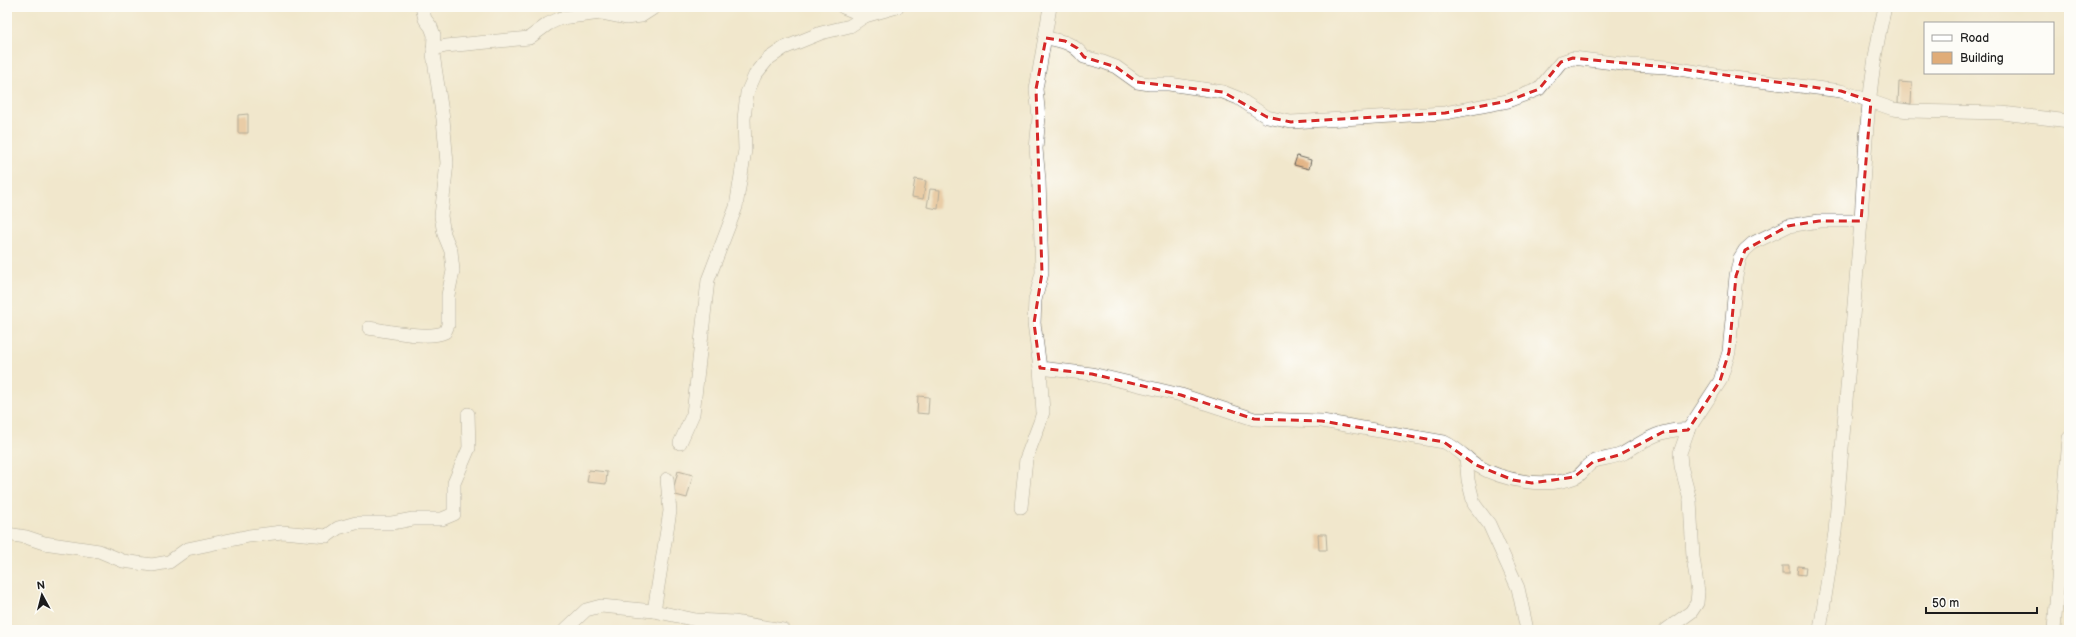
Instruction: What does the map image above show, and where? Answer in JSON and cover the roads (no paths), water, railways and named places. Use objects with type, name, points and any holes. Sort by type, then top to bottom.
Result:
[{"type":"street","points":[[369,328],[397,333],[438,334],[445,332],[448,324],[448,295],[453,271],[451,251],[444,234],[441,216],[447,163],[443,119],[433,49],[434,35],[431,27],[425,19],[422,7]]},
{"type":"street","points":[[433,49],[446,46],[529,38],[538,33],[548,24],[561,18],[601,13],[626,18],[641,16],[655,7]]},
{"type":"street","points":[[843,7],[865,16]]},
{"type":"street","points":[[680,443],[693,414],[708,280],[736,207],[745,150],[744,119],[747,93],[755,75],[768,58],[784,48],[821,33],[850,26],[865,16],[897,7]]},
{"type":"street","points":[[1021,507],[1026,459],[1043,412],[1040,368],[1034,323],[1035,300],[1042,273],[1039,180],[1036,149],[1039,117],[1036,89],[1046,38],[1050,7]]},
{"type":"street","points":[[1820,630],[1835,532],[1861,221],[1864,155],[1876,48],[1885,7]]},
{"type":"street","points":[[1046,38],[1065,41],[1077,48],[1084,57],[1116,67],[1137,82],[1169,84],[1223,92],[1238,98],[1267,117],[1291,122],[1446,113],[1508,101],[1539,89],[1561,62],[1573,58],[1630,65],[1667,67],[1734,78],[1841,91],[1870,102],[1909,111],[2002,113],[2069,121]]},
{"type":"street","points":[[1666,630],[1691,612],[1697,603],[1698,592],[1693,557],[1690,500],[1681,466],[1680,453],[1688,430],[1720,381],[1729,352],[1736,276],[1740,258],[1745,250],[1763,238],[1788,226],[1819,221],[1861,221]]},
{"type":"street","points":[[1040,368],[1092,374],[1174,394],[1254,419],[1322,421],[1444,442],[1454,446],[1476,465],[1513,480],[1532,483],[1555,481],[1574,477],[1593,462],[1619,455],[1631,447],[1663,432],[1675,429],[1688,430]]},
{"type":"street","points":[[7,534],[26,537],[44,543],[99,551],[123,561],[152,565],[169,562],[187,548],[249,536],[282,532],[327,536],[338,528],[356,523],[392,523],[413,519],[449,517],[454,514],[454,483],[469,448],[468,414]]},
{"type":"street","points":[[2054,630],[2069,438]]},
{"type":"street","points":[[1466,457],[1468,480],[1474,504],[1489,524],[1518,588],[1527,630]]},
{"type":"street","points":[[654,611],[670,511],[667,479]]},
{"type":"street","points":[[565,630],[586,610],[593,606],[654,611],[696,620],[734,622],[783,630]]}]
